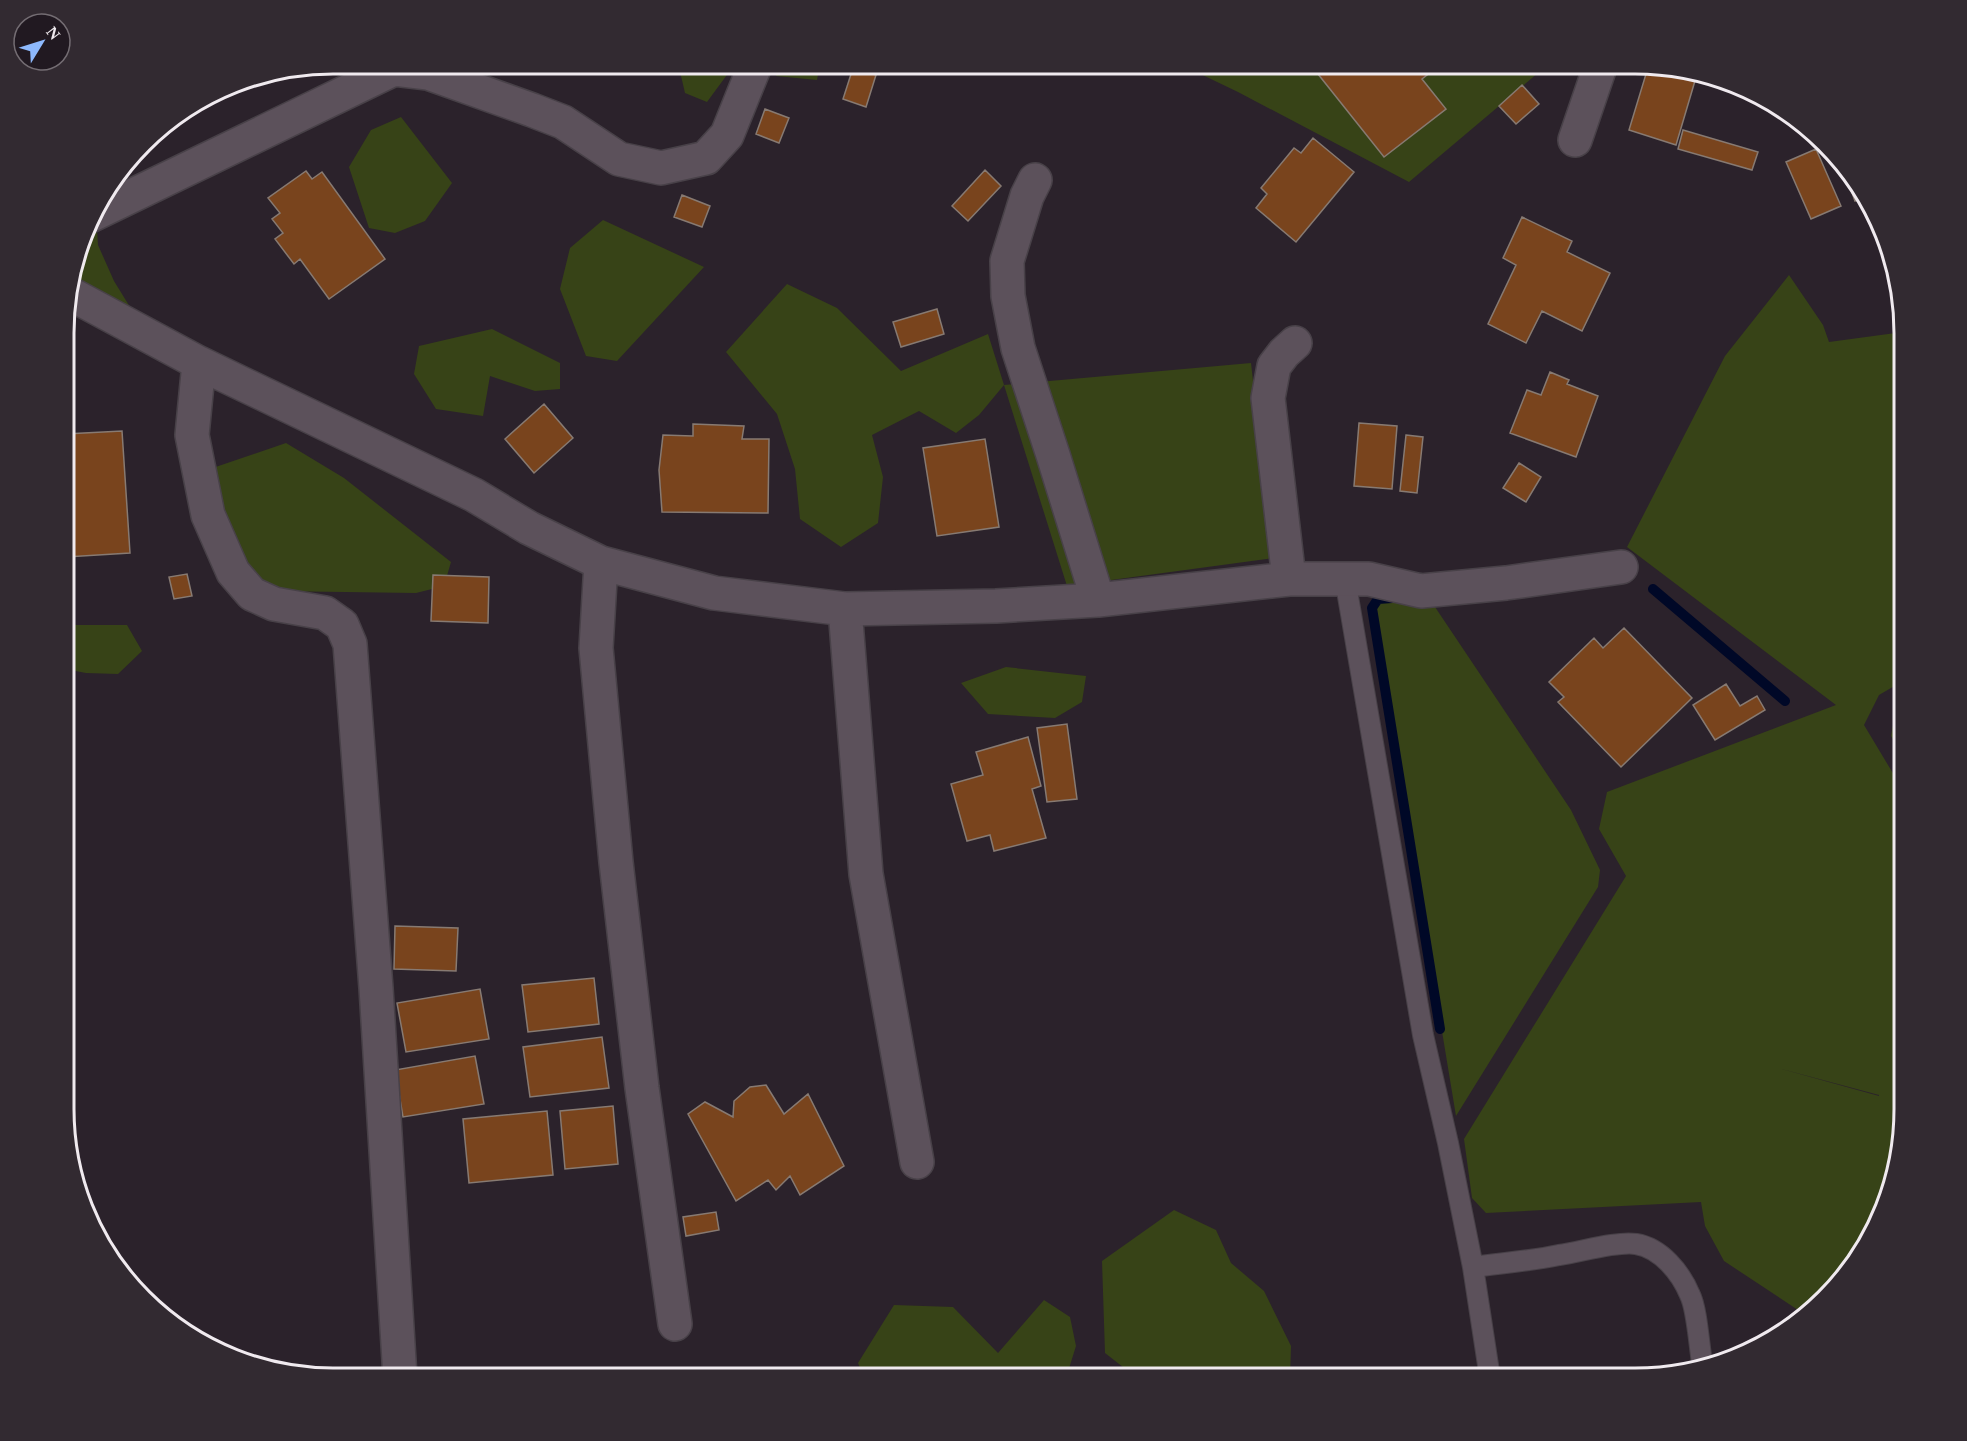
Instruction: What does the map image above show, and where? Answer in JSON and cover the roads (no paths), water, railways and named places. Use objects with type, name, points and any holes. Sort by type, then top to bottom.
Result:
[{"type":"street","points":[[105,209],[384,74]]},
{"type":"street","points":[[431,74],[563,122],[619,159],[661,168],[706,158],[727,135],[752,74]]},
{"type":"street","points":[[1575,141],[1598,74]]},
{"type":"street","points":[[1035,180],[1027,196],[1007,261],[1008,296],[1018,348],[1098,600]]},
{"type":"street","points":[[76,297],[199,363],[474,495],[529,528],[601,563],[714,593],[845,609],[996,606],[1098,600],[1289,579],[1369,579],[1421,591],[1506,583],[1621,567]]},
{"type":"street","points":[[1289,579],[1268,398],[1274,366],[1295,343]]},
{"type":"street","points":[[199,363],[192,435],[208,515],[232,572],[252,594],[267,601],[325,613],[342,625],[350,644],[376,988],[399,1368]]},
{"type":"street","points":[[601,563],[596,648],[615,862],[642,1088],[675,1324]]},
{"type":"street","points":[[845,609],[866,873],[917,1162]]},
{"type":"lane","points":[[1346,579],[1423,1035],[1473,1267],[1488,1368]]},
{"type":"lane","points":[[1473,1267],[1557,1256],[1624,1243],[1649,1248],[1660,1254],[1677,1271],[1691,1296],[1702,1359]]},
{"type":"waterway","points":[[1653,589],[1785,701]]},
{"type":"waterway","points":[[1392,598],[1378,599],[1372,608],[1440,1029]]}]
